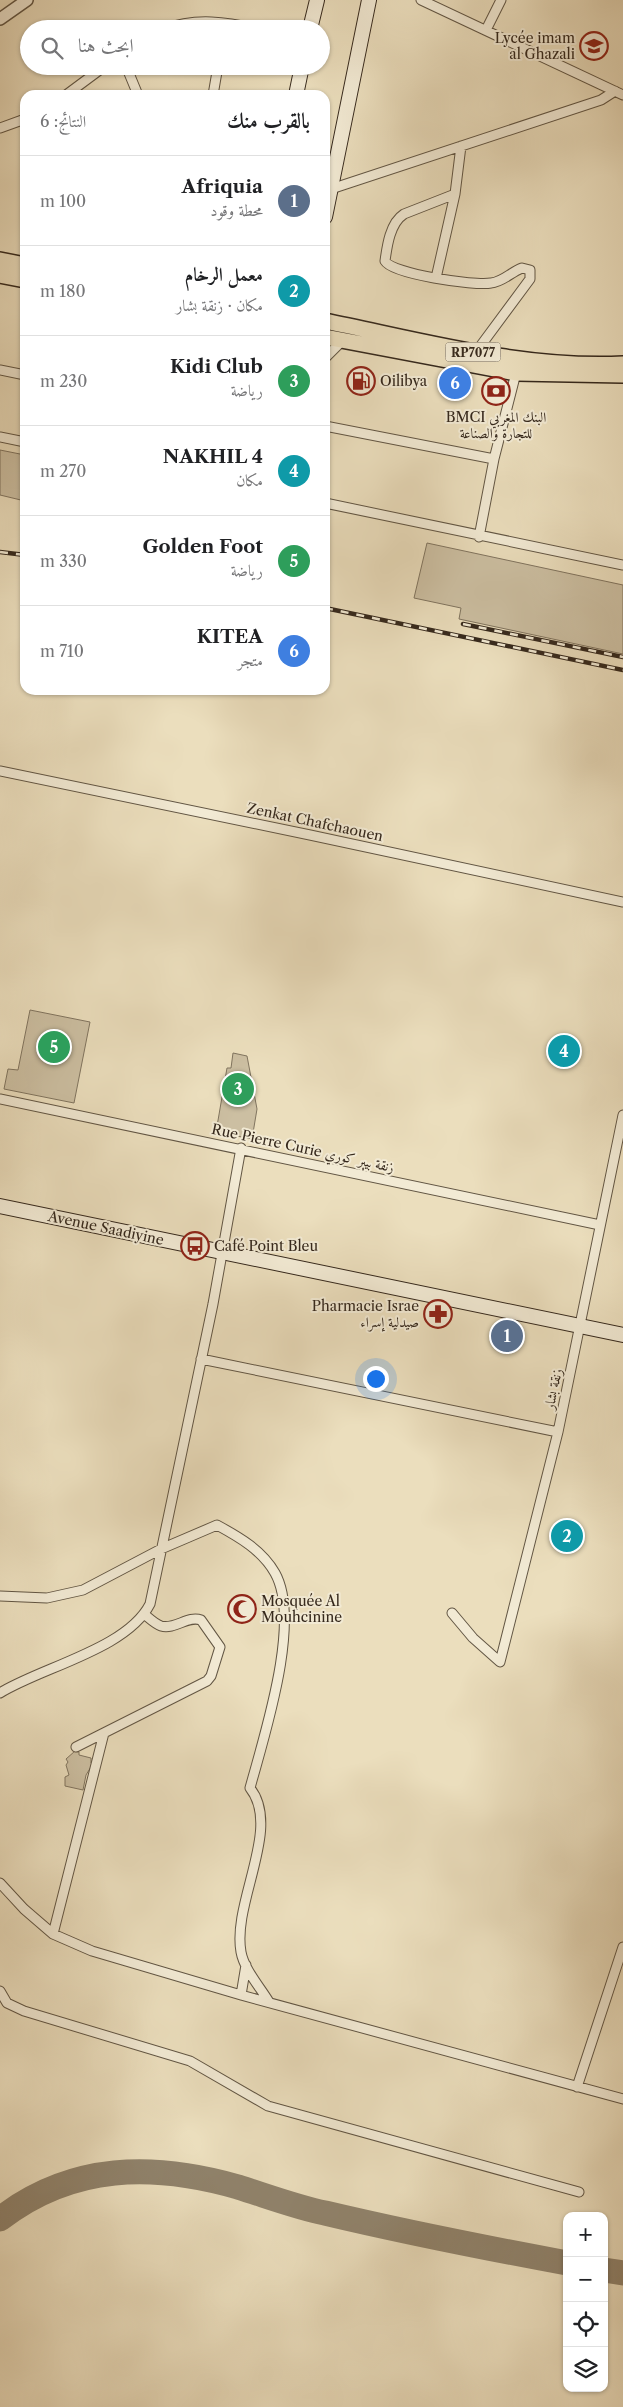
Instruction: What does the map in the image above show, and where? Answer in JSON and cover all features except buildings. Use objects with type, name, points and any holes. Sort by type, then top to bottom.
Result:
[{"type":"main road","points":[[312,20],[317,0]]},
{"type":"main road","points":[[330,194],[369,0]]},
{"type":"main road","points":[[297,90],[300,75]]},
{"type":"main road","points":[[0,260],[20,265]]},
{"type":"main road","points":[[0,275],[20,279]]},
{"type":"main road","name":"RP7077","points":[[330,322],[476,352],[549,362],[597,365],[623,364]]},
{"type":"main road","name":"RP7077","points":[[330,338],[516,373],[552,376],[623,375]]},
{"type":"main road","name":"Avenue Saadiyine","points":[[0,1206],[623,1335]]},
{"type":"street","points":[[0,19],[27,0]]},
{"type":"street","points":[[421,0],[619,93]]},
{"type":"street","points":[[486,30],[501,0]]},
{"type":"street","points":[[73,90],[93,75]]},
{"type":"street","points":[[130,75],[136,90]]},
{"type":"street","points":[[214,90],[216,75]]},
{"type":"street","points":[[331,189],[619,93]]},
{"type":"street","points":[[0,128],[20,121]]},
{"type":"street","points":[[436,278],[455,194],[462,146]]},
{"type":"street","points":[[455,194],[400,216],[394,224],[385,259],[387,266],[393,268],[436,278],[488,284],[496,282],[520,269],[530,270],[530,279],[476,352]]},
{"type":"street","points":[[330,353],[343,340]]},
{"type":"street","points":[[0,370],[20,374]]},
{"type":"street","points":[[479,537],[494,459],[516,373]]},
{"type":"street","points":[[330,427],[494,459]]},
{"type":"street","points":[[0,437],[20,441]]},
{"type":"street","points":[[330,504],[479,537],[623,565]]},
{"type":"street","name":"Zenkat Chafchaouen","points":[[0,771],[623,902]]},
{"type":"street","name":"Rue Pierre Curie زنقة بيير كوري","points":[[0,1098],[600,1225]]},
{"type":"street","name":"زنقة بشار","points":[[452,1613],[473,1638],[500,1662],[558,1432],[623,1115]]},
{"type":"street","points":[[0,1693],[109,1642],[131,1629],[150,1604],[201,1359],[241,1148]]},
{"type":"street","points":[[201,1359],[558,1432]]},
{"type":"street","points":[[0,1596],[47,1598],[64,1596],[83,1590],[161,1549],[217,1525],[235,1535],[262,1556],[275,1573],[283,1599],[284,1631],[274,1694],[250,1788],[256,1795],[262,1827],[240,1929],[241,1955],[269,2002]]},
{"type":"street","points":[[76,1747],[207,1682],[211,1676],[220,1646],[201,1620],[196,1618],[172,1626],[162,1626],[144,1614]]},
{"type":"street","points":[[53,1934],[104,1732]]},
{"type":"street","points":[[0,1883],[24,1910],[53,1934],[66,1942],[241,1995],[623,2099]]},
{"type":"street","points":[[577,2087],[623,1948]]},
{"type":"street","points":[[241,1995],[246,1965]]},
{"type":"street","points":[[0,1991],[7,2003],[24,2011],[190,2061],[268,2106],[579,2192]]},
{"type":"shaded area","points":[[0,450],[20,454],[20,500],[0,495]]},
{"type":"shaded area","points":[[427,543],[623,585],[623,654],[459,619],[461,608],[414,598]]},
{"type":"shaded area","points":[[30,1010],[90,1022],[74,1103],[4,1089],[8,1069],[18,1070]]},
{"type":"shaded area","points":[[233,1053],[247,1056],[257,1109],[252,1139],[216,1132],[227,1068],[231,1068]]},
{"type":"shaded area","points":[[75,1751],[79,1752],[79,1755],[91,1758],[91,1763],[94,1762],[86,1775],[83,1790],[65,1786],[65,1777],[69,1775],[66,1759]]},
{"type":"taxiway","points":[[0,2219],[27,2201],[56,2187],[85,2178],[115,2173],[176,2174],[207,2179],[303,2208],[355,2220],[563,2262]]},
{"type":"taxiway","points":[[608,2271],[623,2273]]},
{"type":"railway","points":[[0,552],[20,554]]},
{"type":"railway","points":[[330,609],[623,670]]},
{"type":"railway","points":[[463,624],[623,657]]},
{"type":"place","name":"Lycée imam al Ghazali","points":[[594,46]]},
{"type":"place","name":"Oilibya","points":[[361,381]]},
{"type":"place","name":"KITEA","points":[[455,383]]},
{"type":"place","name":"BMCI البنك المغربي للتجارة والصناعة","points":[[496,391]]},
{"type":"place","name":"Golden Foot","points":[[54,1047]]},
{"type":"place","name":"NAKHIL 4","points":[[564,1051]]},
{"type":"place","name":"Kidi Club","points":[[238,1089]]},
{"type":"place","name":"Café Point Bleu","points":[[195,1246]]},
{"type":"place","name":"Pharmacie Israe صيدلية إسراء","points":[[438,1314]]},
{"type":"place","name":"Afriquia","points":[[507,1336]]},
{"type":"place","name":"معمل الرخام","points":[[567,1536]]},
{"type":"place","name":"Mosquée Al Mouhcinine","points":[[242,1609]]}]
